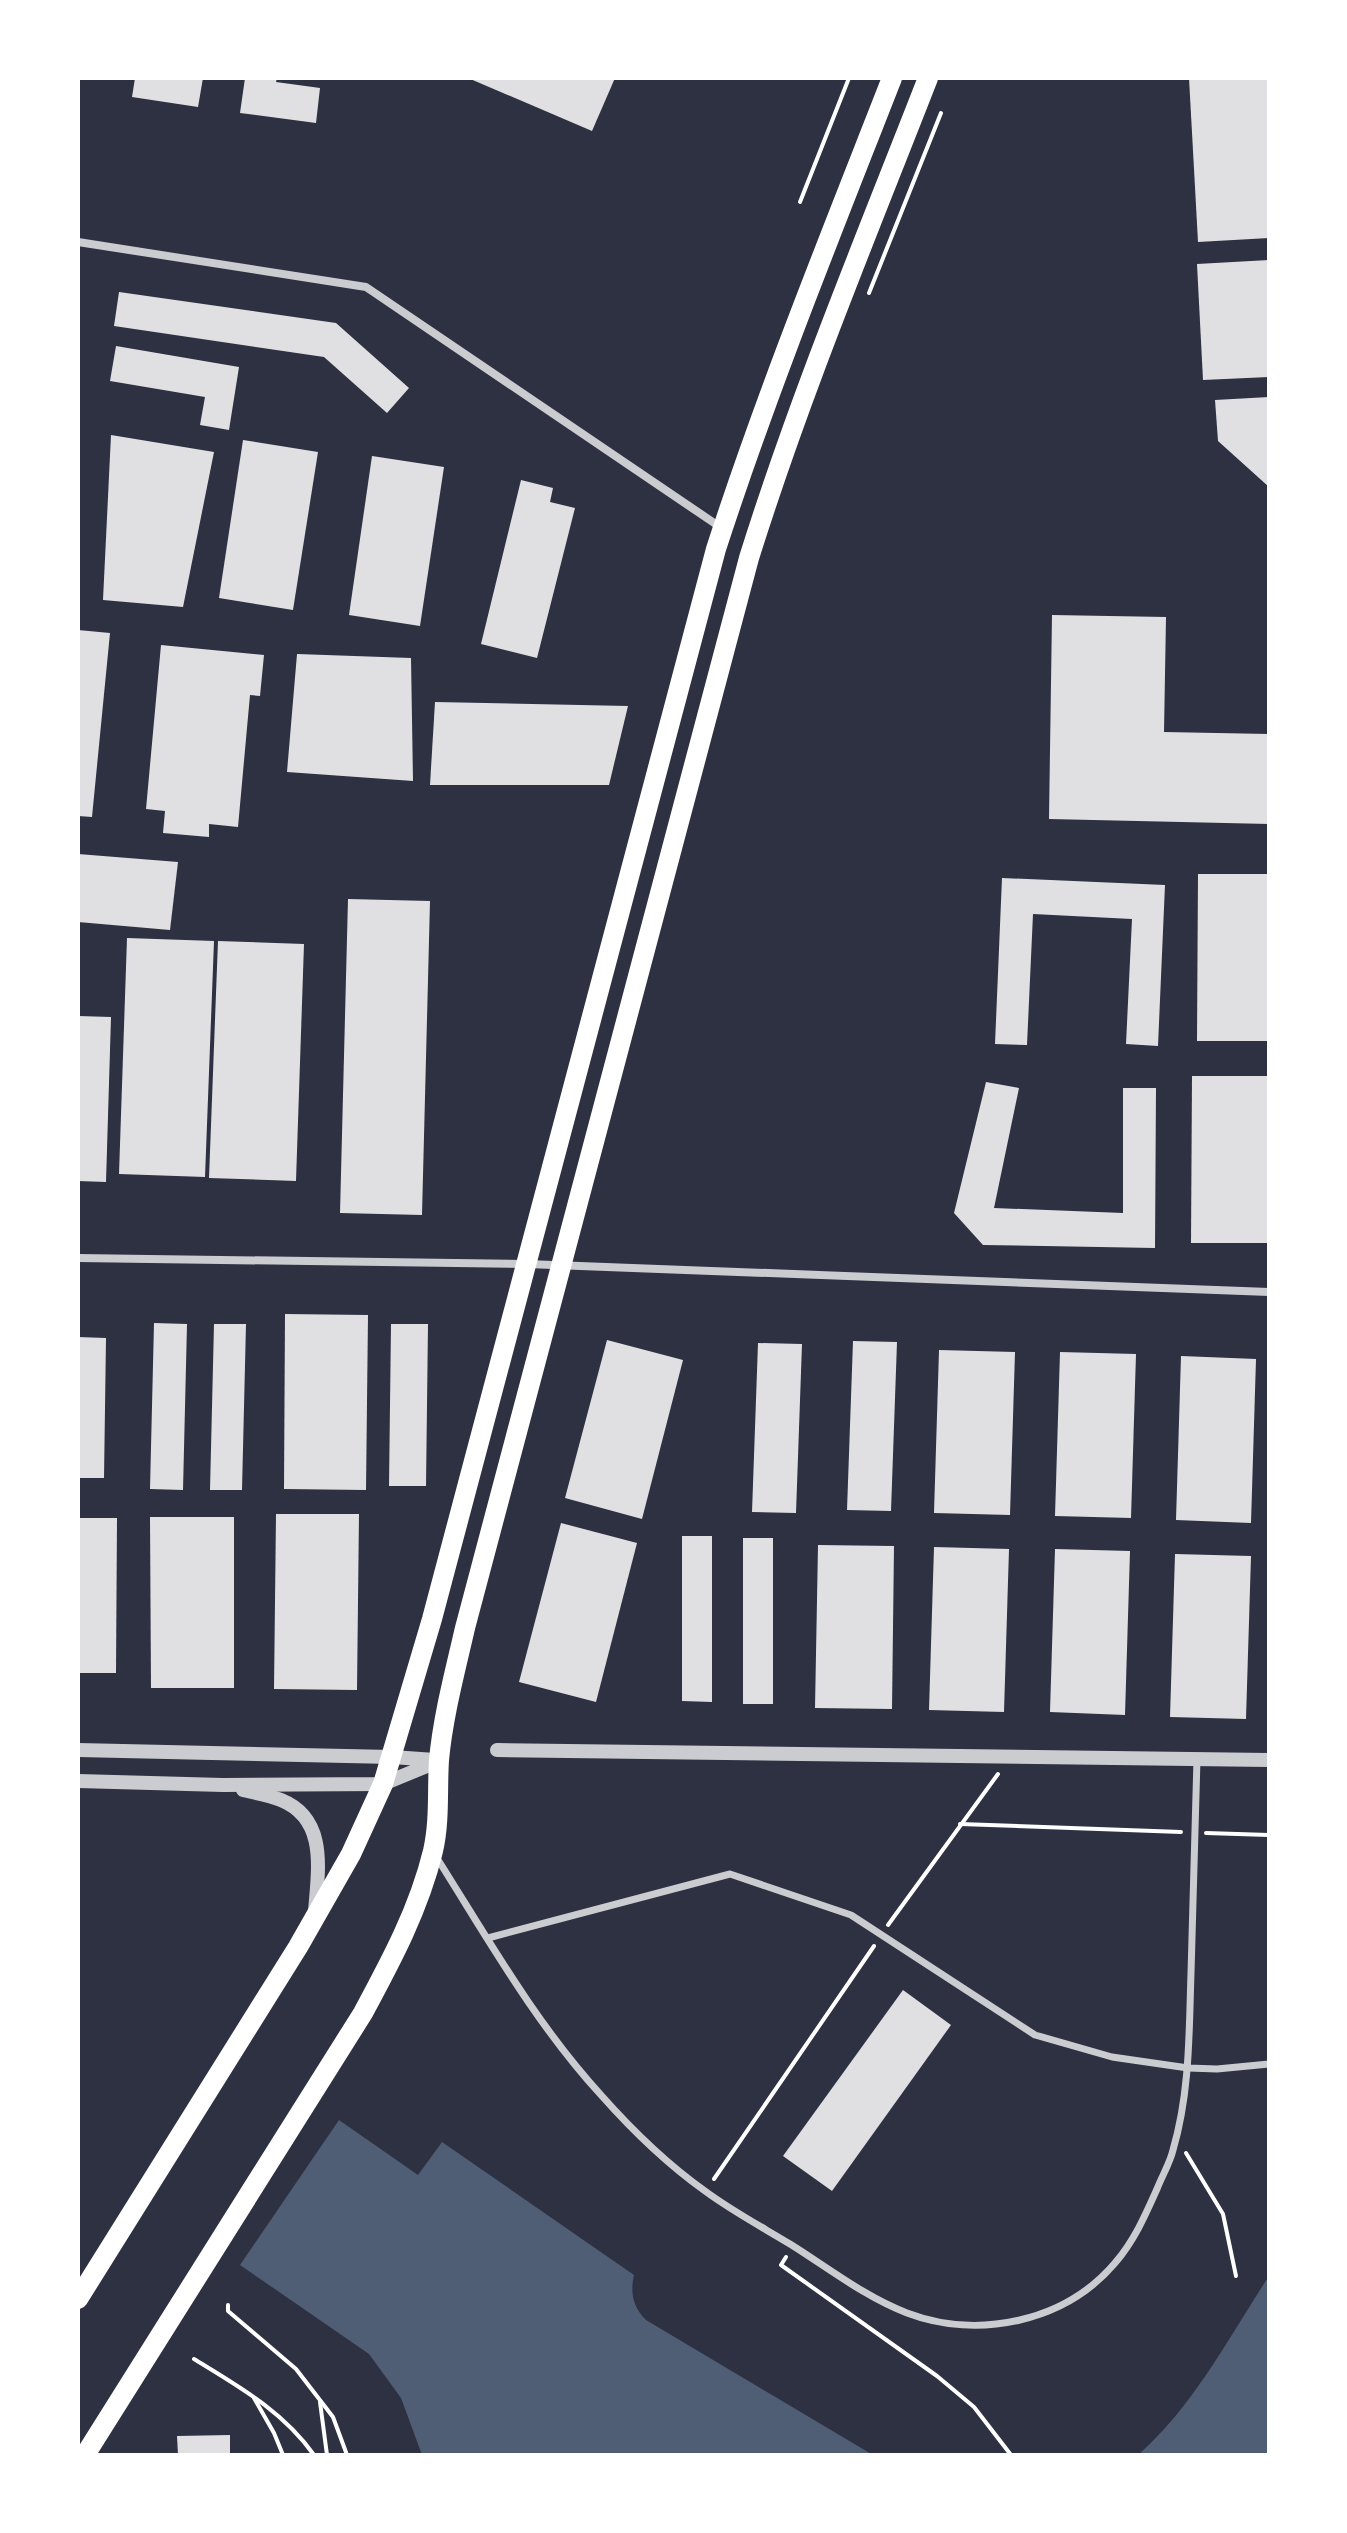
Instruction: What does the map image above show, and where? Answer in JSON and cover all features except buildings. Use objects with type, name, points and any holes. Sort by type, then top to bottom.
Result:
[{"type":"main road","points":[[78,2299],[315,1918],[351,1854],[383,1784],[432,1619],[723,529],[777,374],[892,78]]},
{"type":"main road","points":[[85,2455],[363,2013],[394,1956],[420,1893],[433,1851],[440,1807],[439,1761],[449,1696],[465,1628],[749,558],[809,386],[928,78]]},
{"type":"street","points":[[78,242],[366,287],[723,529]]},
{"type":"street","points":[[78,1258],[527,1264],[1269,1292]]},
{"type":"street","points":[[78,1750],[392,1757],[439,1761]]},
{"type":"street","points":[[497,1750],[1269,1760]]},
{"type":"street","points":[[433,1851],[539,2019],[592,2085],[633,2129],[706,2191],[880,2300],[905,2312],[946,2323],[988,2326],[1016,2322],[1056,2307],[1092,2285],[1130,2243],[1144,2219],[1173,2151],[1188,2068],[1197,1759]]},
{"type":"street","points":[[78,1781],[223,1785],[383,1784],[439,1761]]},
{"type":"street","points":[[223,1785],[281,1800],[302,1812],[316,1834],[319,1860],[315,1918]]},
{"type":"street","points":[[488,1938],[730,1874],[851,1915],[1035,2035],[1112,2057],[1188,2068],[1217,2069],[1269,2064]]},
{"type":"path","points":[[800,202],[849,78]]},
{"type":"path","points":[[869,293],[941,113]]},
{"type":"path","points":[[706,2191],[881,1935],[1012,1757]]},
{"type":"path","points":[[960,1824],[1269,1835]]},
{"type":"path","points":[[1176,2137],[1223,2214],[1236,2276]]},
{"type":"path","points":[[781,2265],[974,2407],[1011,2455]]},
{"type":"path","points":[[228,2305],[228,2311],[296,2369],[320,2399],[333,2417],[347,2455]]},
{"type":"path","points":[[194,2359],[253,2396],[286,2422],[314,2455]]},
{"type":"path","points":[[253,2396],[283,2455]]},
{"type":"path","points":[[320,2399],[327,2455]]},
{"type":"water","points":[[339,2120],[418,2175],[442,2142],[634,2275],[634,2299],[646,2320],[873,2455],[422,2455],[401,2398],[369,2354],[240,2265]]},
{"type":"water","points":[[1269,2276],[1269,2455],[1138,2455],[1193,2393]]}]
